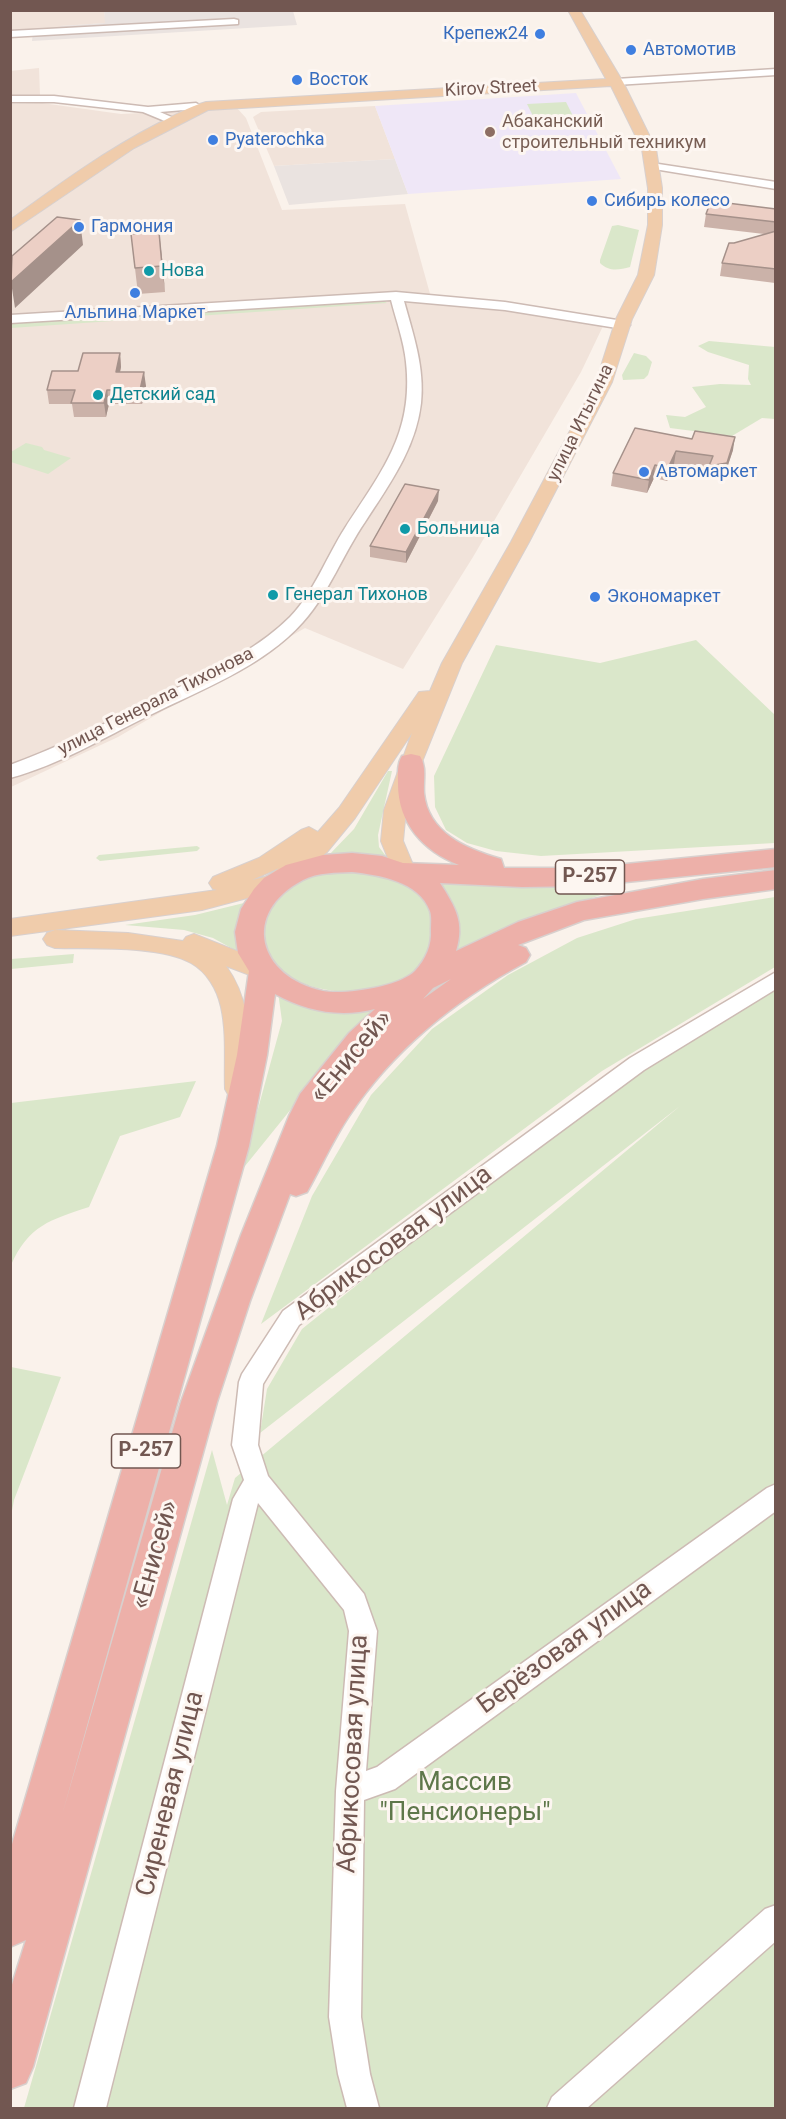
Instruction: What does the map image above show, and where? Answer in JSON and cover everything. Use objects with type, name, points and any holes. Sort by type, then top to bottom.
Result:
[{"type":"highway","points":[[411,762],[412,802],[419,822],[431,836],[453,853],[488,865],[586,877]]},
{"type":"highway","name":"«Енисей»","points":[[420,982],[395,994],[371,1001],[325,1001],[303,995],[284,987],[263,971],[249,939],[250,920],[258,902],[277,882],[301,870],[342,861],[363,861],[404,872],[522,878],[586,877],[776,858]]},
{"type":"highway","name":"«Енисей»","points":[[10,2067],[200,1398],[271,1198],[312,1100],[360,1042],[436,964],[446,943],[446,921],[438,901],[422,883],[404,872]]},
{"type":"highway","name":"Р-257","points":[[420,982],[536,926],[572,913],[690,890],[776,879]]},
{"type":"highway","name":"Р-257","points":[[215,1355],[285,1204],[328,1122],[371,1064],[416,1021],[498,964],[596,916],[690,890]]},
{"type":"highway","name":"«Енисей»","points":[[10,1926],[213,1221],[252,1055],[263,971]]},
{"type":"main road","name":"улица Итыгина","points":[[277,882],[319,846],[347,813],[452,663],[520,542],[604,382],[623,325],[646,275],[655,225],[649,149],[615,82],[574,10]]},
{"type":"main road","name":"Kirov Street","points":[[10,228],[82,175],[172,120],[201,106],[615,82]]},
{"type":"main road","name":"улица Итыгина","points":[[404,872],[392,841],[395,810],[411,762],[452,663]]},
{"type":"main road","points":[[71,920],[205,889],[260,868],[294,849],[383,760]]},
{"type":"main road","points":[[10,928],[202,902],[277,882]]},
{"type":"main road","points":[[10,942],[162,936],[191,941],[263,971]]},
{"type":"main road","points":[[55,939],[147,945],[179,950],[198,956],[211,966],[229,992],[236,1016],[239,1118]]},
{"type":"street","points":[[10,34],[234,22]]},
{"type":"street","name":"Kirov Street","points":[[615,82],[776,72]]},
{"type":"street","points":[[10,99],[54,99],[145,109],[201,106]]},
{"type":"street","points":[[145,109],[172,120]]},
{"type":"street","points":[[652,166],[776,186]]},
{"type":"street","points":[[10,319],[396,296],[505,306],[623,325]]},
{"type":"street","name":"улица Генерала Тихонова","points":[[10,772],[60,753],[232,667],[262,648],[296,620],[385,480],[405,441],[414,403],[413,362],[396,296]]},
{"type":"street","name":"Абрикосовая улица","points":[[363,2109],[354,2074],[345,2017],[350,1791],[363,1631],[355,1603],[257,1482],[245,1445],[252,1382],[291,1318],[637,1064],[776,979]]},
{"type":"street","name":"Сиреневая улица","points":[[90,2109],[246,1499],[257,1482]]},
{"type":"street","name":"Берёзовая улица","points":[[350,1791],[384,1779],[776,1496]]},
{"type":"street","points":[[563,2109],[776,1920]]},
{"type":"shaded area","points":[[11,11],[104,11],[106,23],[61,26],[61,30],[11,33]]},
{"type":"shaded area","points":[[104,11],[293,11],[297,25],[32,41],[33,31],[61,29],[60,26],[105,23]]},
{"type":"shaded area","points":[[39,68],[40,95],[11,96],[10,71]]},
{"type":"shaded area","name":"Абаканский строительный техникум","points":[[576,93],[621,179],[408,194],[375,106]]},
{"type":"shaded area","points":[[42,103],[121,114],[237,108],[246,118],[282,210],[405,204],[432,301],[604,324],[581,372],[473,557],[403,669],[305,628],[118,737],[11,787],[11,104]]},
{"type":"shaded area","points":[[375,106],[395,159],[274,166],[253,117],[261,112]]},
{"type":"shaded area","points":[[395,159],[408,194],[289,205],[274,166]]},
{"type":"green space","points":[[566,102],[578,126],[539,128],[527,104]]},
{"type":"green space","points":[[618,225],[639,230],[630,267],[614,270],[603,266],[600,260],[612,226]]},
{"type":"green space","points":[[379,299],[387,303],[182,317],[189,311]]},
{"type":"green space","points":[[161,312],[171,317],[11,328],[11,322]]},
{"type":"green space","points":[[709,341],[775,347],[775,419],[762,418],[732,436],[670,428],[666,415],[685,417],[706,407],[692,387],[720,384],[751,385],[748,379],[749,365],[708,352],[698,346]]},
{"type":"green space","points":[[634,353],[646,356],[652,362],[648,375],[644,379],[623,380],[622,375]]},
{"type":"green space","points":[[26,443],[71,458],[48,474],[11,462],[11,452]]},
{"type":"green space","points":[[696,640],[775,715],[775,843],[541,856],[496,851],[467,843],[446,830],[435,807],[434,776],[496,645],[600,663]]},
{"type":"green space","points":[[388,771],[392,771],[378,835],[379,847],[389,860],[327,857],[354,829]]},
{"type":"green space","points":[[197,846],[200,848],[197,851],[100,861],[96,858],[99,855]]},
{"type":"green space","points":[[346,870],[387,876],[403,882],[417,892],[427,905],[432,921],[433,943],[427,956],[416,970],[400,981],[382,988],[362,991],[341,992],[321,989],[287,975],[276,965],[269,953],[265,941],[265,928],[274,904],[283,894],[306,879]]},
{"type":"green space","points":[[432,881],[563,887],[601,895],[546,913],[450,961]]},
{"type":"green space","points":[[775,897],[775,967],[602,1071],[261,1324],[312,1196],[371,1095],[432,1029],[508,975],[577,938],[636,919]]},
{"type":"green space","points":[[248,902],[242,954],[213,938],[184,930],[125,925],[195,915]]},
{"type":"green space","points":[[74,954],[73,963],[11,969],[11,959]]},
{"type":"green space","name":"Массив \"Пенсионеры\"","points":[[775,987],[775,2108],[24,2108],[212,1450],[227,1505],[235,1478],[680,1106],[260,1433],[267,1389],[302,1329],[408,1244],[639,1072]]},
{"type":"green space","points":[[278,992],[386,1005],[342,1046],[241,1171],[282,1021]]},
{"type":"green space","points":[[196,1081],[180,1117],[120,1136],[89,1207],[63,1216],[33,1232],[11,1265],[11,1103]]},
{"type":"green space","points":[[11,1367],[61,1377],[14,1500],[11,1516]]},
{"type":"building","points":[[711,201],[776,209],[776,222],[706,214]]},
{"type":"building","points":[[57,217],[80,220],[11,282],[12,256]]},
{"type":"building","points":[[776,231],[776,269],[722,263],[729,243]]},
{"type":"building","points":[[159,232],[162,266],[135,268],[131,234]]},
{"type":"building","points":[[83,353],[120,353],[116,372],[144,372],[140,390],[107,390],[104,403],[71,403],[75,390],[47,390],[52,371],[78,371]]},
{"type":"building","points":[[635,428],[692,439],[695,431],[735,437],[727,463],[709,466],[713,456],[676,451],[668,468],[655,465],[649,480],[613,473]]},
{"type":"building","name":"Больница","points":[[405,484],[439,490],[406,552],[370,546]]},
{"type":"place","name":"Крепеж24","points":[[540,34]]},
{"type":"place","name":"Автомотив","points":[[631,50]]},
{"type":"place","name":"Восток","points":[[297,80]]},
{"type":"place","name":"Абаканский строительный техникум","points":[[490,132]]},
{"type":"place","name":"Pyaterochka","points":[[213,140]]},
{"type":"place","name":"Сибирь колесо","points":[[592,201]]},
{"type":"place","name":"Гармония","points":[[79,227]]},
{"type":"place","name":"Нова","points":[[149,271]]},
{"type":"place","name":"Альпина Маркет","points":[[135,293]]},
{"type":"place","name":"Детский сад","points":[[98,395]]},
{"type":"place","name":"Автомаркет","points":[[644,472]]},
{"type":"place","name":"Больница","points":[[405,529]]},
{"type":"place","name":"Генерал Тихонов","points":[[273,595]]},
{"type":"place","name":"Экономаркет","points":[[595,597]]}]
